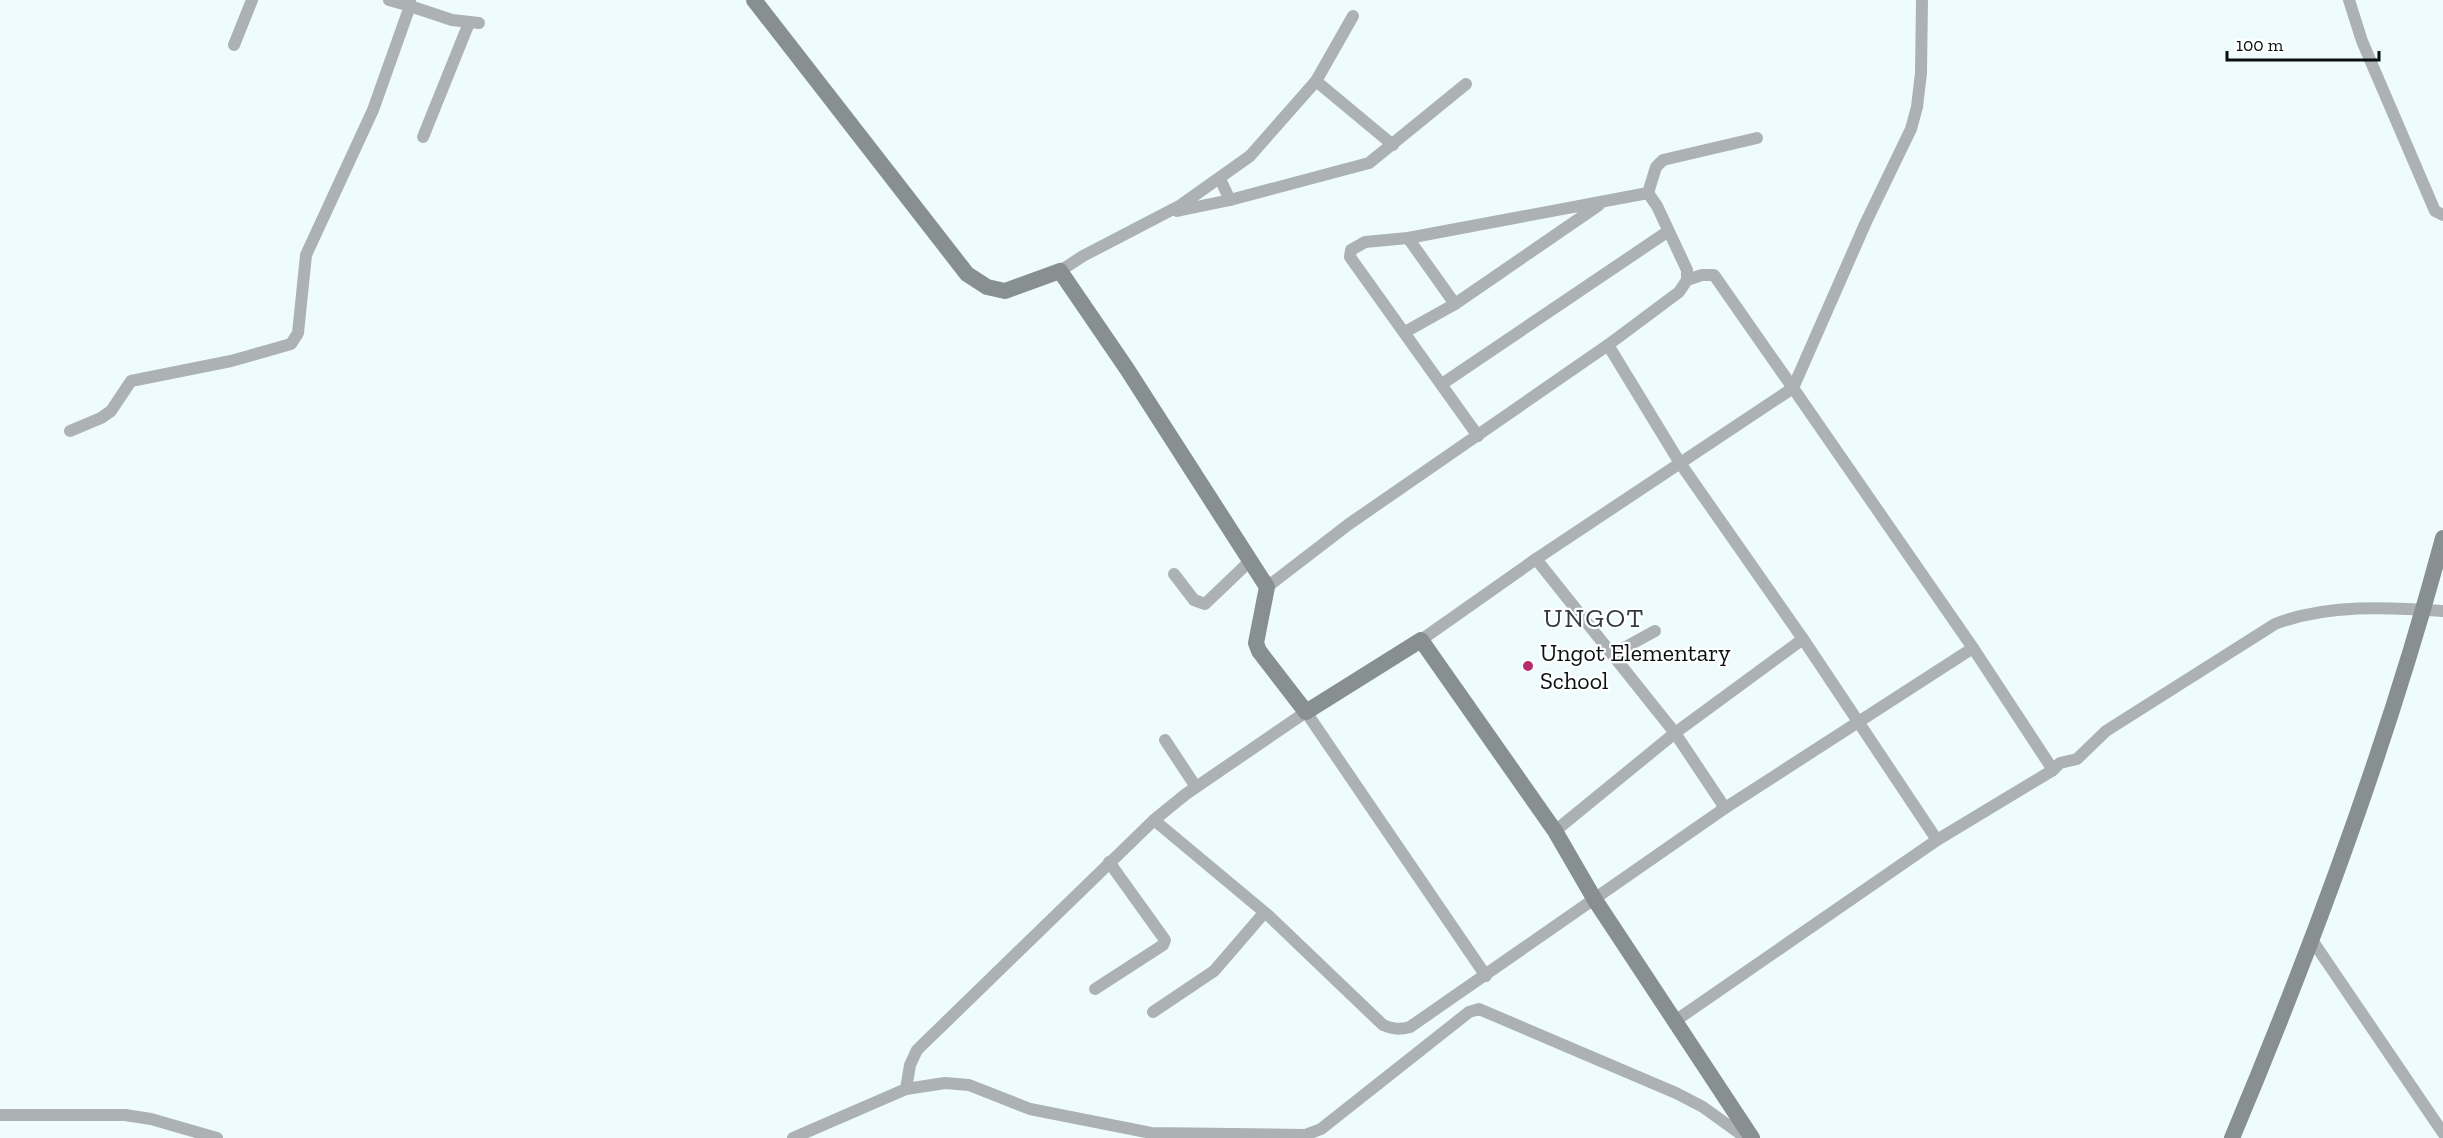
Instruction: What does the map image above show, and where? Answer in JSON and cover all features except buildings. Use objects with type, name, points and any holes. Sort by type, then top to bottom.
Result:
[{"type":"street","points":[[234,45],[252,0]]},
{"type":"street","points":[[388,0],[410,3],[474,23],[423,137]]},
{"type":"street","points":[[754,0],[967,274],[987,287],[1005,291],[1060,271],[1083,256],[1164,213],[1220,179],[1250,156],[1316,81],[1353,16]]},
{"type":"street","points":[[906,1089],[910,1065],[917,1050],[1154,820],[1196,787],[1306,712],[1421,640],[1536,559],[1793,388],[1911,129],[1917,106],[1921,73],[1922,0]]},
{"type":"street","points":[[2349,0],[2362,41],[2435,211],[2443,215]]},
{"type":"street","points":[[70,431],[101,418],[111,411],[131,381],[271,351],[287,347],[294,341],[298,333],[306,255],[373,110],[410,3]]},
{"type":"street","points":[[1316,81],[1393,145]]},
{"type":"street","points":[[1164,213],[1230,200],[1369,163],[1466,84]]},
{"type":"street","points":[[1648,193],[1656,167],[1663,160],[1757,138]]},
{"type":"street","points":[[1220,179],[1230,200]]},
{"type":"street","points":[[1478,436],[1350,257],[1351,250],[1355,245],[1408,238],[1648,193]]},
{"type":"street","points":[[1266,587],[1349,524],[1608,345],[1679,292],[1687,280],[1687,270],[1657,206],[1648,193]]},
{"type":"street","points":[[1405,332],[1455,304],[1602,202]]},
{"type":"street","points":[[1442,384],[1668,232]]},
{"type":"street","points":[[1408,238],[1455,304]]},
{"type":"street","points":[[1060,271],[1127,369],[1266,587],[1256,643],[1259,651],[1306,712],[1486,976]]},
{"type":"street","points":[[1687,280],[1702,275],[1714,275],[1973,648],[2053,770]]},
{"type":"street","points":[[1608,345],[1680,463],[1803,639],[1937,840]]},
{"type":"street","points":[[2232,1138],[2293,993],[2312,940],[2424,610],[2443,538]]},
{"type":"street","points":[[1536,559],[1675,734],[1725,808]]},
{"type":"street","points":[[1174,574],[1194,600],[1205,603],[1250,561]]},
{"type":"street","points":[[1675,1021],[1937,840],[2053,770],[2060,763],[2077,759],[2106,731],[2275,624],[2302,615],[2336,610],[2443,611]]},
{"type":"street","points":[[1613,654],[1655,631]]},
{"type":"street","points":[[1555,831],[1675,734],[1803,639]]},
{"type":"street","points":[[1421,640],[1555,831],[1595,900],[1752,1137]]},
{"type":"street","points":[[1154,820],[1264,913],[1383,1025],[1397,1030],[1410,1027],[1725,808],[1859,724],[1973,648]]},
{"type":"street","points":[[1164,740],[1196,787]]},
{"type":"street","points":[[1095,989],[1163,945],[1166,940],[1109,862]]},
{"type":"street","points":[[1153,1012],[1214,972],[1264,913]]},
{"type":"street","points":[[2312,940],[2443,1133]]},
{"type":"street","points":[[793,1138],[906,1089],[945,1083],[969,1085],[1030,1109],[1151,1133],[1305,1135],[1321,1129],[1469,1012],[1479,1009],[1676,1093],[1703,1107],[1739,1133],[1752,1137]]},
{"type":"street","points":[[0,1115],[125,1115],[151,1119],[216,1138]]},
{"type":"place","name":"Ungot Elementary School","points":[[1528,666]]},
{"type":"district","name":"UNGOT","points":[[1594,618]]}]
